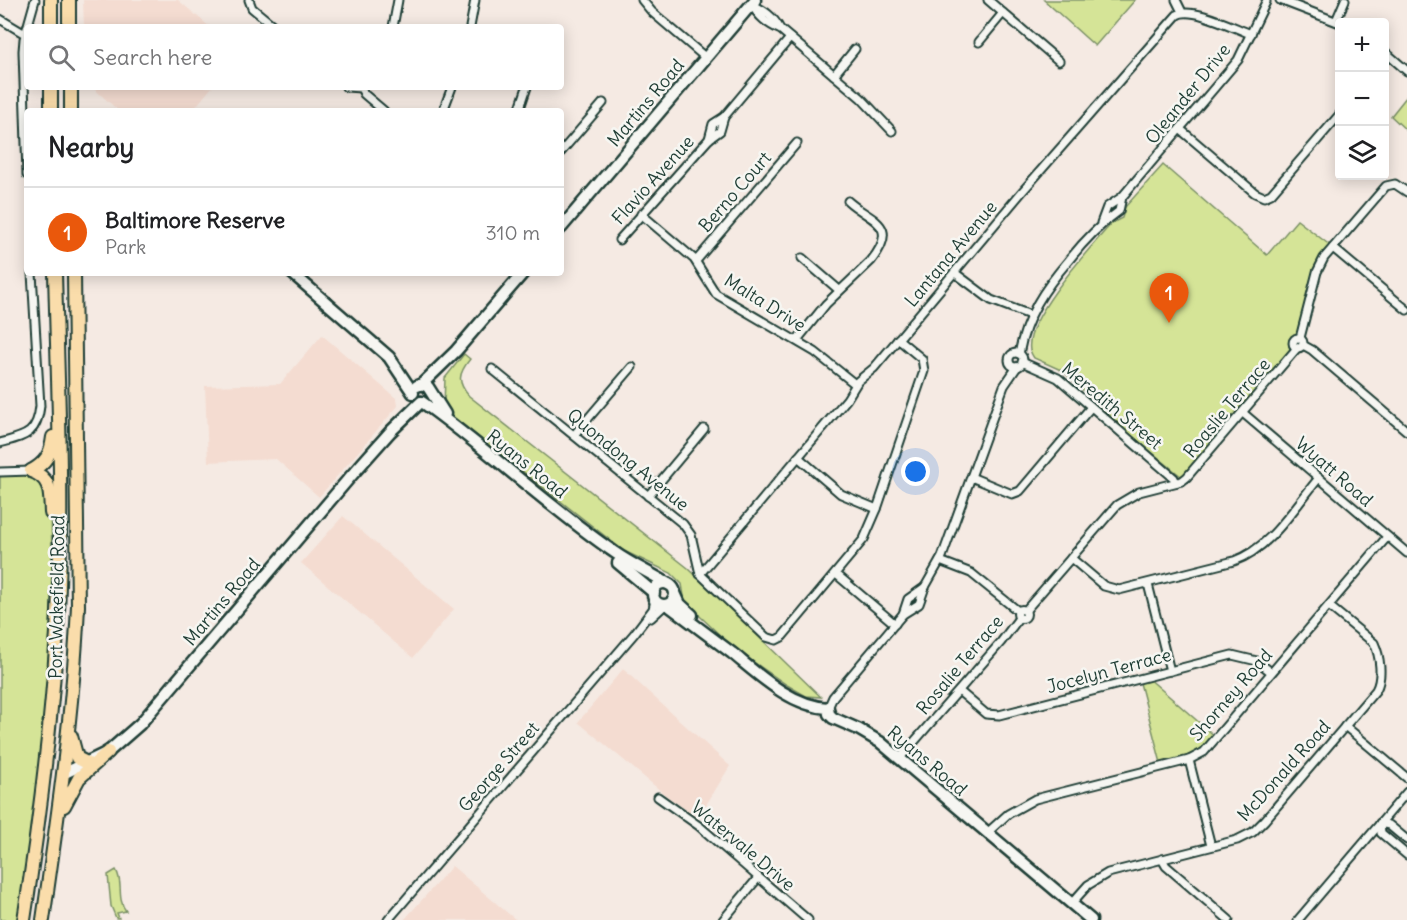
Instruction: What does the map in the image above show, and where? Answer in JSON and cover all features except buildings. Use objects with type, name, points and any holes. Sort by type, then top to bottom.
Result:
[{"type":"highway","points":[[51,0],[51,24]]},
{"type":"highway","points":[[69,0],[69,24]]},
{"type":"highway","points":[[51,90],[51,108]]},
{"type":"highway","points":[[71,90],[71,108]]},
{"type":"highway","name":"Port Wakefield Road","points":[[24,920],[44,784],[58,588],[55,276]]},
{"type":"highway","name":"Port Wakefield Road","points":[[43,920],[69,726],[78,606],[74,276]]},
{"type":"highway","points":[[52,691],[50,673],[52,568],[50,488],[45,479],[31,471],[49,455],[58,403]]},
{"type":"highway","points":[[69,726],[77,758],[87,763]]},
{"type":"highway","points":[[58,817],[79,778],[108,752]]},
{"type":"highway","points":[[31,920],[51,788],[63,774]]},
{"type":"street","points":[[28,24],[34,0]]},
{"type":"street","points":[[249,0],[252,8],[271,24]]},
{"type":"street","points":[[391,0],[398,0],[394,24]]},
{"type":"street","points":[[471,24],[475,0]]},
{"type":"street","points":[[642,0],[652,12],[706,58]]},
{"type":"street","points":[[988,0],[1059,61]]},
{"type":"street","points":[[1176,0],[1182,12],[1197,14],[1251,34]]},
{"type":"street","points":[[1280,0],[1335,21]]},
{"type":"street","points":[[1339,18],[1345,0]]},
{"type":"street","name":"Oleander Drive","points":[[1019,354],[1030,315],[1050,283],[1101,223],[1107,207],[1122,197],[1238,60],[1267,1]]},
{"type":"street","points":[[753,2],[775,19],[781,30],[861,98],[892,131]]},
{"type":"street","name":"Martins Road","points":[[564,224],[753,2]]},
{"type":"street","name":"Lantana Avenue","points":[[700,574],[847,399],[855,384],[874,368],[1105,97],[1170,22],[1182,12]]},
{"type":"street","points":[[979,42],[1003,13]]},
{"type":"street","points":[[0,19],[24,33]]},
{"type":"street","name":"Flavio Avenue","points":[[619,240],[709,139],[720,131],[724,117],[790,38]]},
{"type":"street","points":[[24,42],[24,82]]},
{"type":"street","points":[[834,75],[855,49]]},
{"type":"street","points":[[1389,55],[1407,71]]},
{"type":"street","points":[[24,90],[25,108]]},
{"type":"street","points":[[362,90],[380,108]]},
{"type":"street","points":[[443,108],[451,90]]},
{"type":"street","points":[[520,108],[526,90]]},
{"type":"street","points":[[564,148],[603,103]]},
{"type":"street","points":[[1180,129],[1255,193],[1264,197],[1271,194],[1335,120]]},
{"type":"street","name":"Berno Court","points":[[696,261],[797,143]]},
{"type":"street","points":[[1407,192],[1401,186],[1392,184],[1383,190],[1320,264],[1300,344],[1311,350],[1407,431]]},
{"type":"street","points":[[797,340],[839,290],[877,253],[883,235],[879,223],[856,209],[848,201]]},
{"type":"street","name":"Malta Drive","points":[[641,214],[696,261],[716,294],[797,340],[855,384]]},
{"type":"street","points":[[1333,248],[1407,310]]},
{"type":"street","points":[[802,258],[839,290]]},
{"type":"street","points":[[955,273],[992,300],[1030,315]]},
{"type":"street","points":[[0,442],[29,433],[35,428],[39,416],[32,276]]},
{"type":"street","name":"Ryans Road","points":[[295,276],[389,357],[417,398],[449,421],[585,531],[672,589],[680,604],[731,653]]},
{"type":"street","points":[[426,388],[416,386],[417,398],[428,400],[426,388],[520,276]]},
{"type":"street","points":[[700,574],[766,637],[773,640],[782,637],[836,574],[864,539],[877,509],[924,371],[922,359],[898,339]]},
{"type":"street","name":"Roaslie Terrace","points":[[1176,482],[1187,477],[1300,344]]},
{"type":"street","points":[[828,708],[833,697],[903,614],[919,604],[925,587],[940,561],[1008,377],[1017,365],[1022,358],[1019,354],[1011,355],[1008,360],[1017,365]]},
{"type":"street","name":"Ryans Road","points":[[396,365],[426,388],[449,421]]},
{"type":"street","name":"Meredith Street","points":[[1017,365],[1058,378],[1176,482]]},
{"type":"street","points":[[574,435],[632,367]]},
{"type":"street","name":"Quondong Avenue","points":[[492,369],[688,530],[693,541],[700,574]]},
{"type":"street","name":"Martins Road","points":[[63,774],[108,752],[140,724],[417,398]]},
{"type":"street","points":[[971,477],[1012,494],[1020,491],[1091,407]]},
{"type":"street","name":"Wyatt Road","points":[[1243,413],[1407,553]]},
{"type":"street","points":[[648,496],[704,429]]},
{"type":"street","points":[[798,457],[841,494],[877,509]]},
{"type":"street","points":[[0,472],[31,471]]},
{"type":"street","points":[[1071,558],[1107,588],[1126,590],[1234,561],[1264,544],[1319,478]]},
{"type":"street","name":"Rosalie Terrace","points":[[900,758],[959,691],[1021,613],[1117,505],[1139,492],[1176,482]]},
{"type":"street","name":"Ryans Road","points":[[585,531],[660,601],[757,674],[807,705],[828,708],[831,717],[868,735],[900,758],[1090,920]]},
{"type":"street","name":"Shorney Road","points":[[987,833],[1008,814],[1035,799],[1189,760],[1204,752],[1387,537]]},
{"type":"street","points":[[940,561],[971,573],[1021,613]]},
{"type":"street","points":[[836,574],[895,624]]},
{"type":"street","points":[[1148,584],[1170,670]]},
{"type":"street","points":[[659,585],[672,589],[674,600],[660,601],[659,585]]},
{"type":"street","points":[[903,614],[908,599],[925,587]]},
{"type":"street","name":"George Street","points":[[388,920],[660,601]]},
{"type":"street","name":"McDonald Road","points":[[1071,904],[1088,885],[1108,873],[1247,836],[1258,827],[1378,687],[1380,676],[1376,646],[1371,639],[1329,606]]},
{"type":"street","name":"Jocelyn Terrace","points":[[959,691],[986,714],[999,715],[1232,655],[1257,661],[1271,672]]},
{"type":"street","points":[[1345,726],[1407,778]]},
{"type":"street","points":[[1189,760],[1211,846]]},
{"type":"street","points":[[1298,920],[1407,792]]},
{"type":"street","name":"Watervale Drive","points":[[658,797],[699,826],[808,920]]},
{"type":"street","points":[[1380,823],[1389,825],[1407,840]]},
{"type":"street","points":[[1380,823],[1381,833],[1407,855]]},
{"type":"street","points":[[1162,859],[1166,866],[1229,920]]},
{"type":"street","points":[[723,920],[758,878]]},
{"type":"shaded area","points":[[83,0],[178,0],[206,24],[84,24]]},
{"type":"shaded area","points":[[95,90],[210,90],[194,108],[116,108]]},
{"type":"shaded area","points":[[322,335],[397,399],[398,406],[319,497],[276,459],[208,462],[205,386],[280,384]]},
{"type":"shaded area","points":[[343,516],[454,609],[413,658],[301,563]]},
{"type":"shaded area","points":[[623,669],[730,766],[698,818],[668,797],[578,722]]},
{"type":"shaded area","points":[[452,866],[516,920],[404,920]]},
{"type":"green space","points":[[1044,0],[1135,0],[1095,46]]},
{"type":"green space","points":[[1407,96],[1407,131],[1391,116]]},
{"type":"green space","points":[[1163,165],[1267,255],[1297,220],[1331,246],[1322,257],[1298,334],[1292,341],[1291,350],[1182,477],[1126,431],[1063,371],[1034,358],[1030,350],[1031,337],[1037,320],[1048,302],[1112,223],[1122,218],[1125,207]]},
{"type":"green space","points":[[464,354],[470,359],[460,378],[469,396],[688,568],[821,697],[806,696],[755,663],[724,639],[685,602],[682,584],[671,573],[624,551],[452,416],[444,406],[445,378]]},
{"type":"green space","points":[[0,472],[35,472],[51,499],[49,673],[24,920],[0,920]]},
{"type":"green space","points":[[1147,677],[1217,738],[1204,752],[1162,767],[1139,679]]},
{"type":"green space","points":[[116,870],[120,880],[121,901],[126,911],[117,913],[119,918],[116,918],[111,906],[108,875]]},
{"type":"place","name":"Baltimore Reserve","points":[[1169,323]]}]
